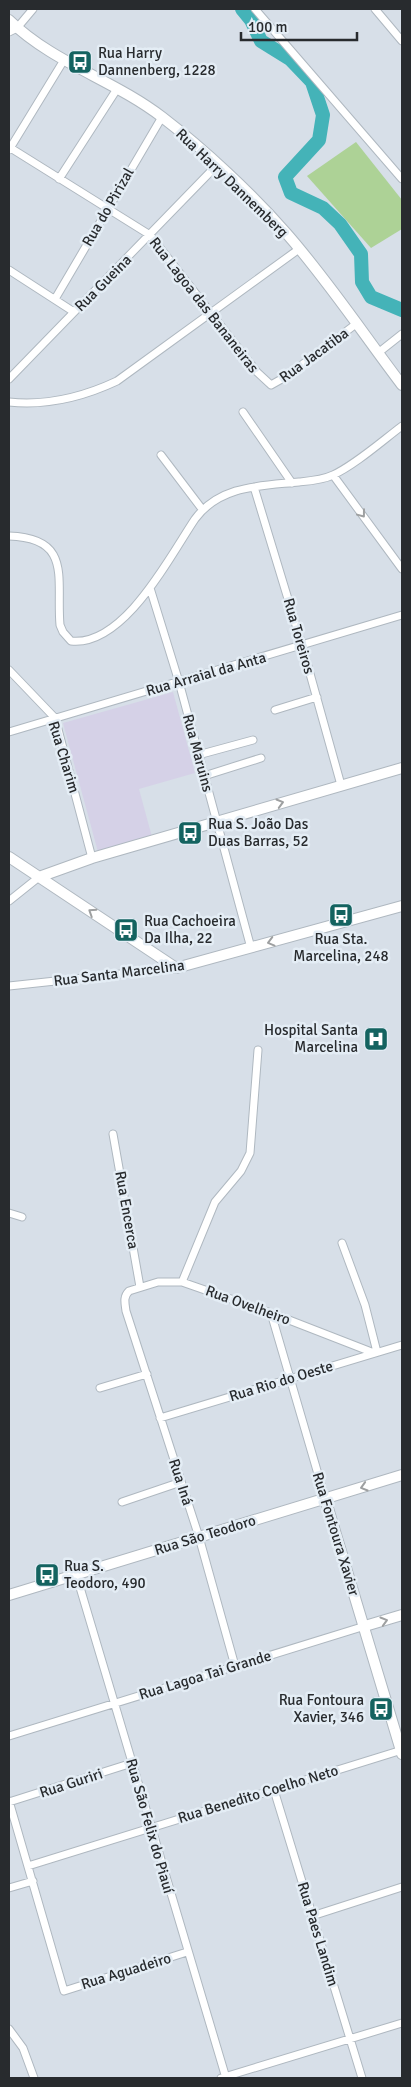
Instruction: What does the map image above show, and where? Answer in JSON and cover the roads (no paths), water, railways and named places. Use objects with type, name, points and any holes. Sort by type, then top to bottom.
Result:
[{"type":"main road","name":"Rua Harry Dannemberg","points":[[9,20],[13,30],[162,117],[217,165],[274,221],[299,249],[402,385]]},
{"type":"main road","points":[[39,877],[92,858],[402,768]]},
{"type":"main road","points":[[9,857],[176,968]]},
{"type":"main road","name":"Rua Santa Marcelina","points":[[176,968],[402,906]]},
{"type":"main road","name":"Rua São Teodoro","points":[[9,1595],[402,1475]]},
{"type":"main road","name":"Rua Fontoura Xavier","points":[[325,1498],[402,1751]]},
{"type":"main road","name":"Rua Lagoa Tai Grande","points":[[365,1626],[402,1616]]},
{"type":"street","points":[[13,30],[33,9]]},
{"type":"street","points":[[255,9],[402,179]]},
{"type":"street","points":[[375,9],[402,41]]},
{"type":"street","points":[[9,148],[64,60]]},
{"type":"street","points":[[59,179],[117,89]]},
{"type":"street","name":"Rua do Pirizal","points":[[55,299],[106,209],[162,117]]},
{"type":"street","name":"Rua Lagoa das Bananeiras","points":[[9,148],[150,235],[257,372],[271,385]]},
{"type":"street","name":"Rua Gueina","points":[[9,379],[217,165]]},
{"type":"street","points":[[9,402],[36,403],[71,399],[96,391],[117,381],[146,362],[299,249]]},
{"type":"street","points":[[9,270],[74,312]]},
{"type":"street","name":"Rua Jacatiba","points":[[271,385],[356,324]]},
{"type":"street","points":[[378,353],[402,334]]},
{"type":"street","points":[[244,412],[292,483]]},
{"type":"street","points":[[9,536],[36,539],[52,554],[58,568],[60,625],[63,632],[71,640],[85,641],[109,629],[125,616],[150,588],[202,509],[226,494],[254,487],[292,483],[333,475],[402,426]]},
{"type":"street","points":[[161,455],[202,509]]},
{"type":"street","points":[[333,475],[402,569]]},
{"type":"street","name":"Rua Toreiros","points":[[254,487],[317,697],[341,786]]},
{"type":"street","name":"Rua Maruins","points":[[150,588],[179,682],[251,948]]},
{"type":"street","name":"Rua Arraial da Anta","points":[[9,732],[402,615]]},
{"type":"street","name":"Rua Charim","points":[[9,670],[54,718],[92,858]]},
{"type":"street","points":[[274,710],[317,697]]},
{"type":"street","points":[[198,755],[253,740]]},
{"type":"street","points":[[204,776],[260,758]]},
{"type":"street","points":[[9,901],[39,877]]},
{"type":"street","name":"Rua Santa Marcelina","points":[[9,986],[176,968]]},
{"type":"street","points":[[182,1282],[214,1202],[241,1171],[250,1153],[258,1050]]},
{"type":"street","name":"Rua Encerca","points":[[113,1134],[140,1286]]},
{"type":"street","points":[[9,1213],[22,1217]]},
{"type":"street","points":[[342,1243],[364,1305],[375,1353]]},
{"type":"street","name":"Rua Ovelheiro","points":[[124,1300],[129,1291],[140,1286],[167,1280],[182,1282],[271,1313],[375,1353]]},
{"type":"street","name":"Rua Iná","points":[[124,1300],[160,1418],[182,1482],[235,1666]]},
{"type":"street","name":"Rua Fontoura Xavier","points":[[271,1313],[325,1498]]},
{"type":"street","name":"Rua Rio do Oeste","points":[[160,1418],[402,1345]]},
{"type":"street","points":[[100,1388],[147,1374]]},
{"type":"street","points":[[122,1502],[182,1482]]},
{"type":"street","name":"Rua São Felix do Piauí","points":[[76,1574],[224,2078]]},
{"type":"street","name":"Rua Lagoa Tai Grande","points":[[9,1736],[365,1626]]},
{"type":"street","name":"Rua Benedito Coelho Neto","points":[[28,1866],[402,1751]]},
{"type":"street","name":"Rua Guriri","points":[[9,1802],[132,1763]]},
{"type":"street","name":"Rua Paes Landim","points":[[274,1790],[362,2078]]},
{"type":"street","points":[[9,1802],[33,1880],[9,1888]]},
{"type":"street","points":[[9,1833],[18,1831]]},
{"type":"street","name":"Rua Aguadeiro","points":[[33,1880],[64,1991],[187,1952]]},
{"type":"street","points":[[312,1916],[402,1887]]},
{"type":"street","points":[[224,2078],[402,2023]]},
{"type":"street","points":[[9,2029],[23,2048],[34,2078]]},
{"type":"waterway","points":[[242,9],[251,20],[261,41],[290,59],[312,82],[323,115],[319,140],[285,177],[291,193],[323,208],[340,224],[361,254],[362,282],[371,297],[402,310]]},
{"type":"place","name":"Rua Harry Dannenberg, 1228","points":[[80,62]]},
{"type":"place","name":"Rua S. João Das Duas Barras, 52","points":[[190,833]]},
{"type":"place","name":"Rua Sta. Marcelina, 248","points":[[341,915]]},
{"type":"place","name":"Rua Cachoeira Da Ilha, 22","points":[[126,930]]},
{"type":"place","name":"Hospital Santa Marcelina","points":[[376,1039]]},
{"type":"place","name":"Rua S. Teodoro, 490","points":[[47,1575]]},
{"type":"place","name":"Rua Fontoura Xavier, 346","points":[[381,1709]]}]
